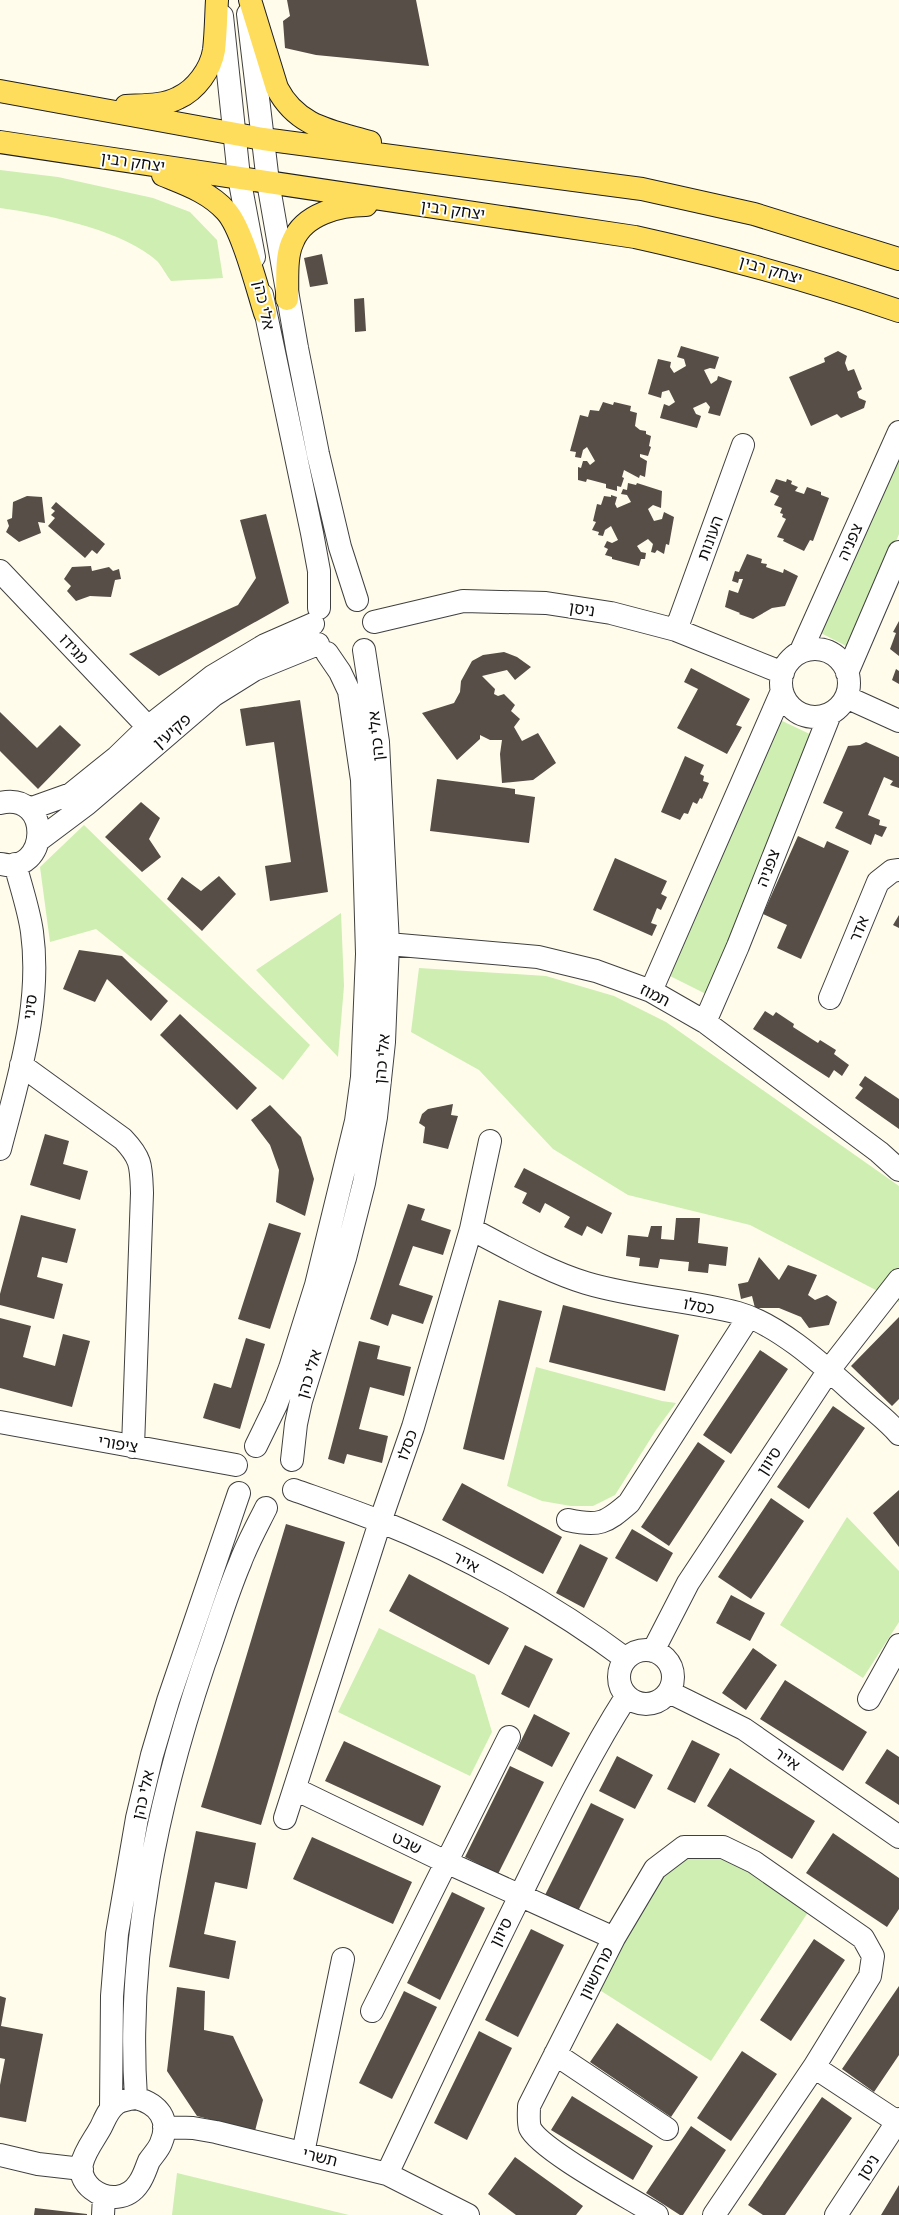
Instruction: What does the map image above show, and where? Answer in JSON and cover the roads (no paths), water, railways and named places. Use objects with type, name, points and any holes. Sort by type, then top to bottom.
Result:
[{"type":"main road","points":[[97,108],[162,102],[178,98],[192,88],[201,79],[209,65],[214,50],[217,0]]},
{"type":"main road","points":[[248,0],[277,88],[284,102],[294,112],[317,127],[448,164]]},
{"type":"main road","points":[[0,91],[235,134],[448,164],[642,189],[754,214],[899,259]]},
{"type":"main road","name":"יצחק רבין","points":[[0,142],[643,239],[719,256],[784,273],[898,314]]},
{"type":"main road","points":[[126,161],[196,188],[214,199],[227,211],[237,229],[266,313]]},
{"type":"main road","points":[[287,299],[289,257],[292,241],[300,228],[311,219],[332,210],[351,205],[410,204]]},
{"type":"street","name":"אלי כהן","points":[[221,0],[239,177],[266,313],[295,446],[319,571],[316,616]]},
{"type":"street","name":"אלי כהן","points":[[248,0],[268,182],[287,299],[318,454],[340,547],[357,600]]},
{"type":"street","name":"צפניה","points":[[801,651],[899,432]]},
{"type":"street","name":"העונות","points":[[676,630],[743,445]]},
{"type":"street","points":[[848,672],[899,552]]},
{"type":"street","name":"מגידו","points":[[0,571],[148,728]]},
{"type":"street","points":[[347,596],[357,600],[365,605],[374,622],[372,637],[364,650],[356,655],[346,658],[323,648],[313,631],[316,616],[327,601],[337,597],[347,596]]},
{"type":"street","name":"ניסן","points":[[374,622],[463,602],[546,603],[610,613],[676,630],[782,682]]},
{"type":"street","name":"פקיעין","points":[[29,809],[71,794],[117,757],[148,728],[213,676],[316,616]]},
{"type":"street","name":"אלי כהן","points":[[256,1446],[276,1405],[290,1368],[316,1285],[354,1129],[362,1077],[367,954],[362,780],[349,691],[340,672],[323,648]]},
{"type":"street","name":"פקיעין","points":[[39,840],[92,800],[214,695],[254,670],[323,648]]},
{"type":"street","points":[[652,991],[782,682],[793,657],[801,651],[812,648],[824,650],[834,654],[842,662],[848,672],[849,685],[846,697],[837,709],[830,714],[813,717],[797,712],[785,699],[782,682]]},
{"type":"street","name":"אלי כהן","points":[[292,1460],[296,1424],[301,1401],[345,1258],[364,1183],[376,1117],[384,1042],[388,944],[378,742],[364,650]]},
{"type":"street","points":[[846,697],[899,721]]},
{"type":"street","name":"צפניה","points":[[705,1022],[738,946],[830,714]]},
{"type":"street","points":[[0,803],[11,802],[20,804],[29,809],[38,823],[39,840],[31,856],[8,864]]},
{"type":"street","name":"סיני","points":[[0,1149],[21,1065],[31,1011],[34,972],[32,932],[8,864]]},
{"type":"street","name":"אדר","points":[[830,998],[878,882],[892,871],[899,870]]},
{"type":"street","name":"תמוז","points":[[388,944],[538,957],[596,972],[652,991],[705,1022],[879,1152],[899,1170]]},
{"type":"street","points":[[21,1065],[123,1139],[136,1152],[141,1171],[142,1193],[133,1447]]},
{"type":"street","name":"כסלו","points":[[285,1818],[380,1522],[413,1427],[471,1229],[490,1141]]},
{"type":"street","name":"תמוז","points":[[879,1152],[899,1163]]},
{"type":"street","name":"כסלו","points":[[471,1229],[538,1264],[585,1283],[630,1295],[684,1302],[739,1314],[778,1332],[829,1370],[899,1434]]},
{"type":"street","name":"סיוון","points":[[653,1651],[688,1583],[829,1370],[899,1280]]},
{"type":"street","points":[[568,1520],[597,1524],[615,1515],[629,1503],[748,1318]]},
{"type":"street","name":"ציפורי","points":[[0,1422],[236,1465]]},
{"type":"street","points":[[266,1445],[276,1447],[285,1452],[292,1460],[296,1469],[294,1490],[282,1503],[266,1508],[255,1506],[246,1501],[239,1493],[234,1475],[236,1465],[247,1450],[256,1446],[266,1445]]},
{"type":"street","name":"אייר","points":[[294,1490],[380,1522],[441,1548],[575,1622],[626,1659]]},
{"type":"street","name":"אלי כהן","points":[[111,2109],[112,1996],[117,1934],[137,1818],[168,1701],[239,1493]]},
{"type":"street","name":"אלי כהן","points":[[136,2098],[132,2048],[134,2000],[144,1906],[155,1840],[168,1780],[190,1707],[240,1562],[266,1508]]},
{"type":"street","points":[[868,1699],[899,1645]]},
{"type":"street","points":[[641,1650],[653,1651],[664,1657],[671,1667],[673,1680],[669,1692],[657,1702],[641,1704],[626,1697],[619,1682],[619,1674],[626,1659],[641,1650]]},
{"type":"street","name":"אייר","points":[[669,1692],[744,1729],[899,1837]]},
{"type":"street","name":"סיוון","points":[[387,2174],[487,1959],[520,1896],[554,1825],[626,1697]]},
{"type":"street","points":[[372,2011],[509,1737]]},
{"type":"street","name":"שבט","points":[[294,1789],[446,1862],[614,1938]]},
{"type":"street","name":"מרחשוון","points":[[657,2215],[575,2165],[541,2142],[530,2127],[529,2106],[614,1938],[655,1869],[684,1847],[723,1847],[754,1862],[863,1938],[873,1956],[870,1976],[814,2067]]},
{"type":"street","points":[[303,2153],[343,1959]]},
{"type":"street","points":[[555,2054],[667,2129]]},
{"type":"street","points":[[714,2215],[814,2067],[898,2121]]},
{"type":"street","points":[[136,2098],[149,2102],[159,2111],[164,2127],[161,2144],[144,2170],[140,2182],[133,2190],[112,2206],[89,2186],[83,2177],[82,2169],[86,2150],[115,2104],[127,2099],[136,2098]]},
{"type":"street","name":"ניסן","points":[[836,2215],[898,2121]]},
{"type":"street","name":"תשרי","points":[[164,2127],[193,2128],[387,2174],[468,2215]]},
{"type":"street","points":[[0,2155],[38,2164],[82,2169]]}]
